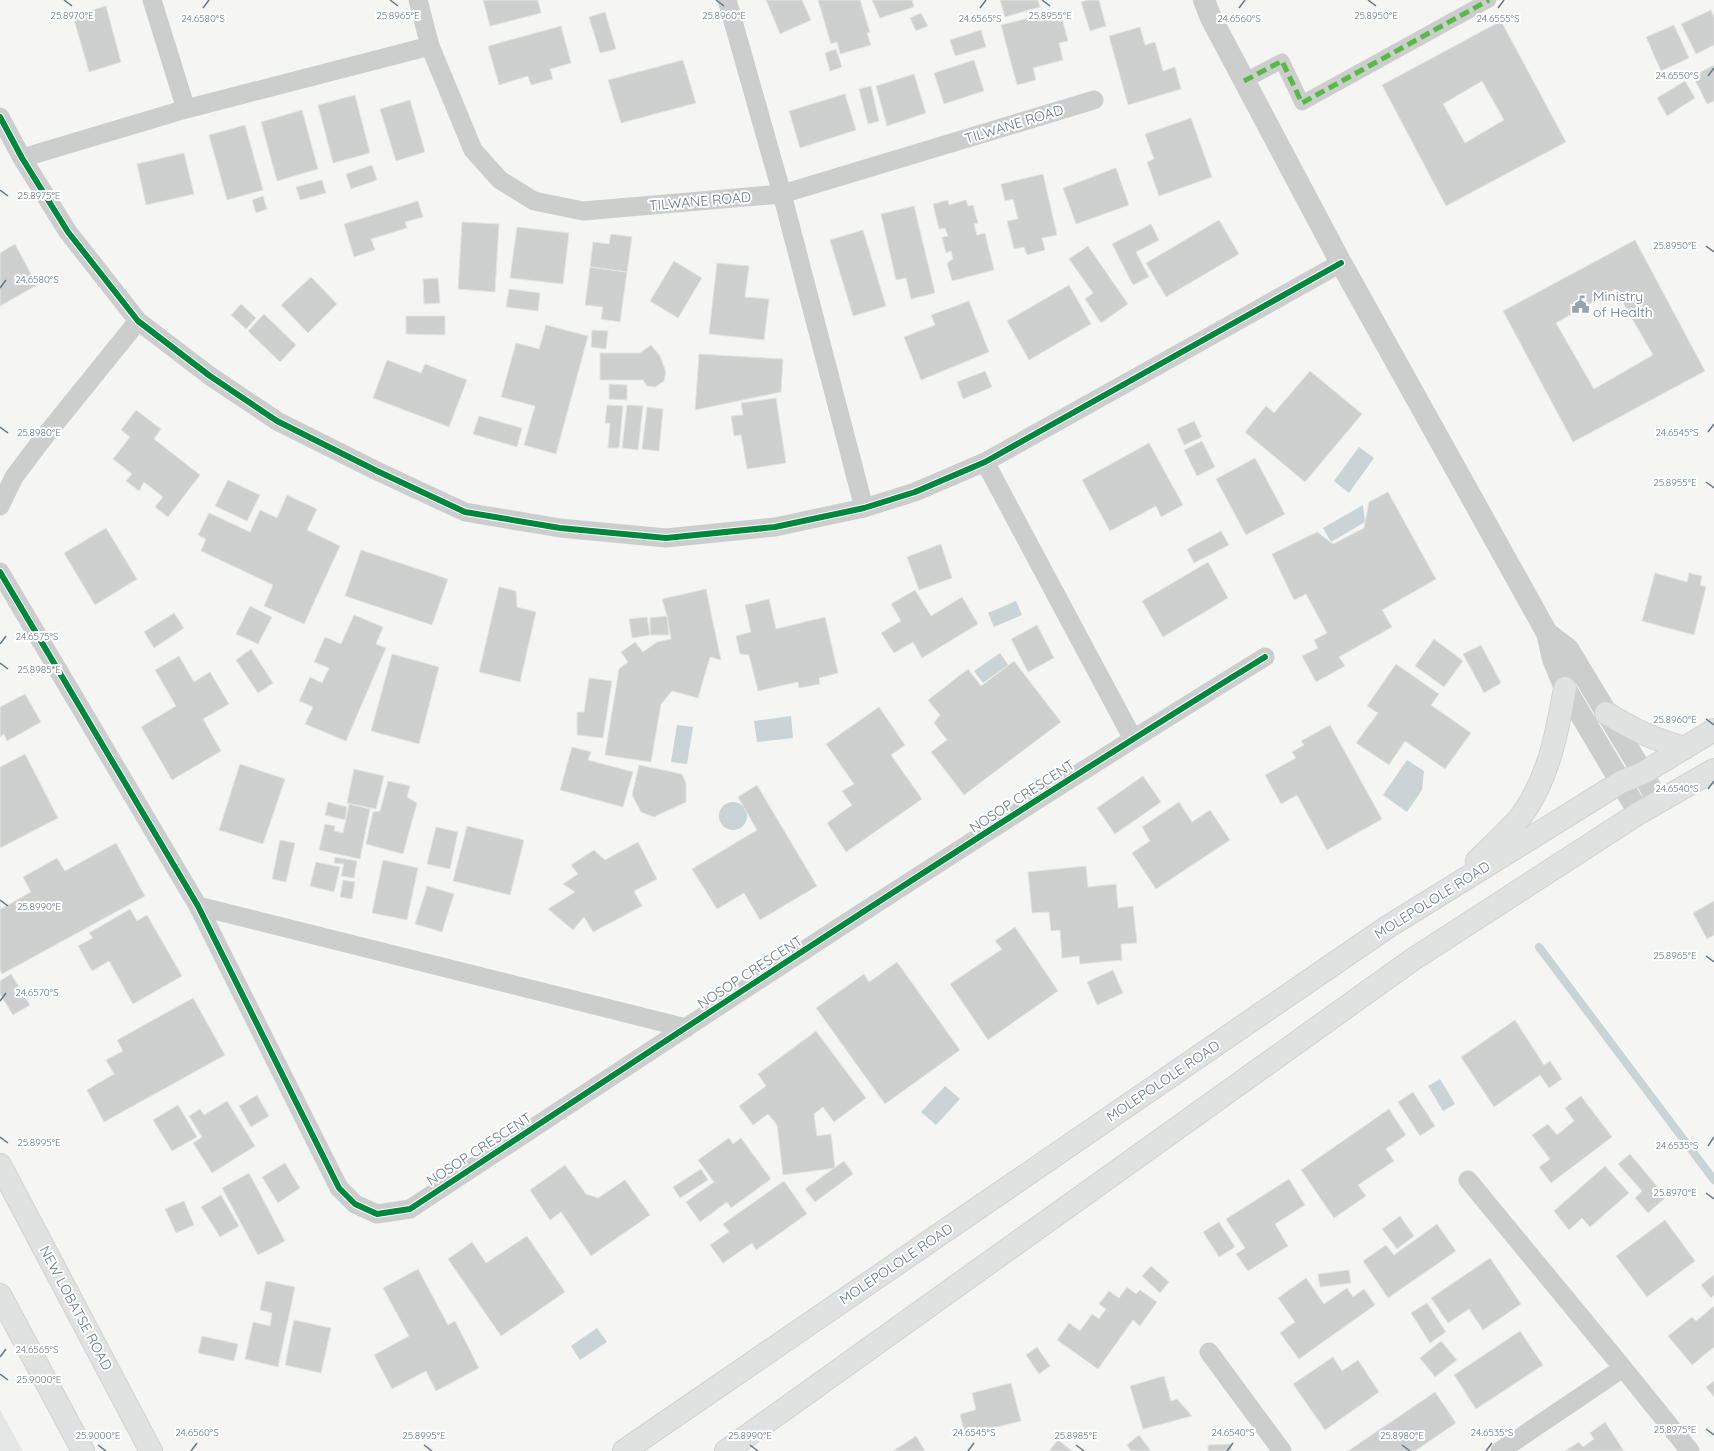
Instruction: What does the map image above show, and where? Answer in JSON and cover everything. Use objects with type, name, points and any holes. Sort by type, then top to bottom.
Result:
[{"type":"main road","points":[[1457,882],[1522,815],[1545,774],[1557,732],[1565,688]]},
{"type":"main road","points":[[1606,713],[1632,729],[1654,739],[1685,748]]},
{"type":"main road","name":"MOLEPOLOLE ROAD","points":[[624,1451],[1379,932],[1457,882],[1621,782],[1643,773],[1714,730]]},
{"type":"main road","points":[[726,1451],[1412,960],[1639,813],[1714,770]]},
{"type":"main road","name":"NEW LOBATSE ROAD","points":[[0,1165],[151,1451]]},
{"type":"main road","points":[[0,1295],[83,1451]]},
{"type":"street","points":[[152,0],[186,109]]},
{"type":"street","name":"TILWANE ROAD","points":[[418,0],[430,46],[473,150],[500,180],[534,201],[583,211],[782,194],[1094,100]]},
{"type":"street","points":[[727,0],[782,194],[864,508]]},
{"type":"street","points":[[1204,0],[1211,18],[1341,264],[1547,633],[1553,659],[1565,688],[1639,813]]},
{"type":"street","points":[[1244,81],[1282,61],[1302,103],[1489,0]]},
{"type":"street","points":[[22,158],[186,109],[430,46]]},
{"type":"street","points":[[0,117],[22,158],[68,232],[138,321],[210,376],[277,421],[377,471],[465,512],[560,528],[666,538],[775,527],[864,508],[915,492],[984,462],[1341,264]]},
{"type":"street","points":[[0,506],[14,477],[36,447],[138,321]]},
{"type":"street","points":[[984,462],[1133,738]]},
{"type":"street","points":[[0,572],[198,906],[686,1028]]},
{"type":"street","points":[[1547,633],[1568,649],[1643,773],[1658,802]]},
{"type":"street","name":"NOSOP CRESCENT","points":[[198,906],[339,1188],[355,1204],[377,1214],[410,1209],[1133,738],[1265,657]]},
{"type":"street","points":[[1468,1180],[1690,1451]]},
{"type":"street","points":[[1209,1352],[1282,1451]]},
{"type":"street","points":[[1500,1451],[1623,1368]]},
{"type":"shaded area","points":[[1359,447],[1374,458],[1349,493],[1334,481]]},
{"type":"shaded area","points":[[1363,505],[1365,522],[1331,542],[1323,528]]},
{"type":"shaded area","points":[[1016,601],[1022,615],[994,627],[988,613]]},
{"type":"shaded area","points":[[1000,653],[1008,665],[983,683],[974,671]]},
{"type":"shaded area","points":[[791,716],[793,738],[757,742],[754,721]]},
{"type":"shaded area","points":[[677,725],[693,727],[687,764],[671,762]]},
{"type":"shaded area","points":[[1407,760],[1424,771],[1422,790],[1407,812],[1383,795]]},
{"type":"shaded area","points":[[733,802],[743,806],[747,816],[743,826],[733,830],[723,826],[719,816],[723,806]]},
{"type":"shaded area","points":[[1440,1079],[1455,1104],[1443,1111],[1428,1086]]},
{"type":"shaded area","points":[[945,1086],[960,1099],[936,1125],[921,1112]]},
{"type":"shaded area","points":[[597,1328],[607,1342],[580,1360],[571,1346]]},
{"type":"shaded area","points":[[0,1410],[23,1451],[0,1451]]},
{"type":"building","points":[[483,0],[538,0],[541,13],[490,26]]},
{"type":"building","points":[[766,0],[802,0],[811,20],[780,34]]},
{"type":"building","points":[[818,0],[860,0],[870,32],[867,33],[871,45],[840,54],[837,42],[831,44]]},
{"type":"building","points":[[872,0],[912,0],[914,7],[880,18]]},
{"type":"building","points":[[1000,0],[1038,0],[1040,7],[1005,17]]},
{"type":"building","points":[[1088,0],[1099,0],[1106,26],[1090,31],[1081,2]]},
{"type":"building","points":[[106,6],[121,62],[89,72],[73,16]]},
{"type":"building","points":[[1060,10],[1068,41],[1059,43],[1063,60],[1033,68],[1036,80],[1017,85],[1001,25]]},
{"type":"building","points":[[1711,10],[1714,17],[1714,45],[1696,54],[1681,24]]},
{"type":"building","points":[[605,12],[616,49],[600,53],[589,17]]},
{"type":"building","points":[[921,13],[928,26],[916,31],[910,18]]},
{"type":"building","points":[[1501,21],[1566,142],[1446,206],[1382,85]],"holes":[[[1482,81],[1504,120],[1465,143],[1443,104]]]},
{"type":"building","points":[[1674,25],[1689,58],[1661,71],[1646,37]]},
{"type":"building","points":[[561,26],[571,63],[550,69],[553,79],[531,85],[528,76],[499,85],[488,46]]},
{"type":"building","points":[[1140,27],[1145,45],[1155,42],[1163,71],[1175,67],[1181,89],[1128,105],[1109,36]]},
{"type":"building","points":[[981,30],[986,47],[955,56],[950,40]]},
{"type":"building","points":[[836,49],[842,67],[830,71],[825,53]]},
{"type":"building","points":[[683,60],[696,103],[621,123],[608,80]]},
{"type":"building","points":[[974,60],[984,91],[944,104],[934,73]]},
{"type":"building","points":[[1714,65],[1714,101],[1707,104],[1693,76]]},
{"type":"building","points":[[914,74],[926,113],[887,126],[876,86]]},
{"type":"building","points":[[1685,81],[1695,98],[1667,116],[1657,98]]},
{"type":"building","points":[[871,86],[879,121],[868,124],[859,89]]},
{"type":"building","points":[[845,94],[856,130],[800,148],[789,111]]},
{"type":"building","points":[[355,95],[370,153],[333,163],[318,105]]},
{"type":"building","points":[[410,100],[425,152],[396,161],[380,109]]},
{"type":"building","points":[[302,110],[318,169],[277,181],[261,122]]},
{"type":"building","points":[[1191,118],[1212,177],[1159,196],[1147,162],[1154,159],[1145,134]]},
{"type":"building","points":[[245,125],[263,190],[227,200],[209,135]]},
{"type":"building","points":[[184,153],[194,194],[146,205],[137,164]]},
{"type":"building","points":[[372,165],[377,180],[351,189],[346,174]]},
{"type":"building","points":[[1116,168],[1129,205],[1076,224],[1063,188]]},
{"type":"building","points":[[1043,174],[1057,235],[1042,238],[1045,250],[1027,255],[1024,247],[1014,249],[1007,221],[1018,219],[1013,199],[1005,201],[1001,184]]},
{"type":"building","points":[[322,180],[326,193],[300,200],[296,187]]},
{"type":"building","points":[[263,196],[267,209],[256,213],[252,200]]},
{"type":"building","points":[[948,200],[949,205],[966,200],[968,206],[973,205],[978,223],[974,224],[977,235],[985,233],[994,270],[952,281],[947,263],[953,259],[951,251],[946,253],[942,237],[948,236],[945,228],[939,229],[933,204]]},
{"type":"building","points":[[418,201],[423,217],[405,222],[407,228],[371,239],[375,250],[354,257],[344,224]]},
{"type":"building","points":[[914,206],[935,293],[911,299],[906,278],[896,280],[881,214]]},
{"type":"building","points":[[1219,220],[1239,254],[1166,297],[1146,263]]},
{"type":"building","points":[[462,222],[499,224],[495,292],[458,289]]},
{"type":"building","points":[[1151,224],[1159,240],[1136,252],[1149,277],[1133,285],[1112,244]]},
{"type":"building","points":[[517,227],[569,233],[563,284],[510,278]]},
{"type":"building","points":[[863,230],[886,306],[853,316],[830,240]]},
{"type":"building","points":[[611,234],[632,237],[627,272],[590,267],[593,242],[609,244]]},
{"type":"building","points":[[1635,240],[1705,371],[1573,442],[1503,311]],"holes":[[[1615,289],[1653,355],[1594,389],[1556,323]]]},
{"type":"building","points":[[15,244],[37,285],[0,306],[0,253]]},
{"type":"building","points":[[1088,246],[1128,304],[1101,323],[1085,299],[1093,293],[1069,259]]},
{"type":"building","points":[[674,261],[702,278],[678,318],[650,301]]},
{"type":"building","points":[[717,263],[749,266],[745,297],[769,299],[764,340],[709,334]]},
{"type":"building","points":[[590,267],[627,272],[620,322],[601,319],[603,307],[585,305]]},
{"type":"building","points":[[311,277],[337,304],[308,333],[281,305]]},
{"type":"building","points":[[438,278],[440,303],[424,304],[423,279]]},
{"type":"building","points":[[1069,285],[1091,324],[1029,360],[1007,321]]},
{"type":"building","points":[[509,289],[540,293],[538,311],[506,307]]},
{"type":"building","points":[[969,301],[989,352],[921,380],[904,337],[935,325],[931,315]]},
{"type":"building","points":[[241,304],[256,318],[246,329],[231,315]]},
{"type":"building","points":[[264,314],[296,345],[280,362],[248,331]]},
{"type":"building","points":[[406,316],[445,316],[445,335],[406,334]]},
{"type":"building","points":[[546,325],[588,336],[556,454],[524,445],[535,406],[501,397],[516,343],[539,349]]},
{"type":"building","points":[[592,330],[608,331],[606,349],[591,347]]},
{"type":"building","points":[[651,345],[660,356],[666,372],[664,381],[655,387],[647,386],[643,380],[600,380],[600,353],[640,353]]},
{"type":"building","points":[[699,354],[783,359],[781,392],[695,410]]},
{"type":"building","points":[[387,360],[421,373],[425,364],[467,380],[449,427],[373,398]]},
{"type":"building","points":[[985,371],[992,387],[963,399],[957,382]]},
{"type":"building","points":[[1310,371],[1362,414],[1305,482],[1245,432],[1266,406],[1274,413]]},
{"type":"building","points":[[609,384],[627,385],[627,400],[609,399]]},
{"type":"building","points":[[776,398],[786,463],[747,469],[741,435],[734,436],[731,416],[743,415],[741,403]]},
{"type":"building","points":[[607,405],[623,406],[619,448],[608,448],[610,423],[605,423]]},
{"type":"building","points":[[627,405],[643,406],[638,450],[622,448]]},
{"type":"building","points":[[647,407],[663,409],[659,451],[642,449]]},
{"type":"building","points":[[136,410],[161,429],[154,439],[200,475],[168,517],[155,507],[163,497],[144,482],[139,491],[126,481],[132,474],[113,459],[130,437],[121,430]]},
{"type":"building","points":[[479,416],[522,428],[517,447],[473,434]]},
{"type":"building","points":[[1194,421],[1202,437],[1184,445],[1177,429]]},
{"type":"building","points":[[1202,441],[1215,467],[1197,476],[1184,450]]},
{"type":"building","points":[[1149,443],[1183,505],[1161,517],[1156,506],[1110,531],[1082,480]]},
{"type":"building","points":[[1255,458],[1285,514],[1246,535],[1216,479]]},
{"type":"building","points":[[228,480],[260,495],[247,521],[215,506]]},
{"type":"building","points":[[1388,492],[1436,579],[1382,610],[1392,627],[1339,657],[1345,666],[1316,682],[1302,656],[1318,648],[1314,640],[1327,633],[1306,594],[1294,600],[1272,554],[1317,532],[1333,544],[1364,528],[1369,502]]},
{"type":"building","points":[[287,495],[317,509],[307,530],[340,546],[304,624],[264,606],[273,585],[201,551],[206,539],[198,535],[209,513],[250,532],[260,510],[277,518]]},
{"type":"building","points":[[106,528],[137,579],[95,605],[64,553]]},
{"type":"building","points":[[1221,531],[1229,545],[1194,563],[1187,549]]},
{"type":"building","points":[[941,544],[952,578],[919,590],[907,557]]},
{"type":"building","points":[[361,550],[448,579],[432,625],[345,596]]},
{"type":"building","points":[[1208,562],[1228,598],[1163,637],[1142,601]]},
{"type":"building","points":[[1655,573],[1687,582],[1689,573],[1702,576],[1700,585],[1706,587],[1694,635],[1642,621]]},
{"type":"building","points":[[499,587],[516,591],[517,607],[536,612],[520,682],[479,672]]},
{"type":"building","points":[[706,589],[721,660],[710,657],[698,698],[672,691],[661,704],[651,762],[605,755],[619,669],[628,662],[621,652],[635,642],[643,652],[657,642],[671,639],[662,599]]},
{"type":"building","points":[[915,590],[931,616],[962,597],[978,624],[922,658],[913,642],[894,653],[881,633],[901,621],[891,604]]},
{"type":"building","points":[[769,599],[776,629],[825,617],[838,673],[819,678],[820,684],[799,688],[798,682],[758,691],[749,655],[740,654],[736,636],[751,632],[745,605]]},
{"type":"building","points":[[250,606],[272,617],[258,644],[236,634]]},
{"type":"building","points":[[174,613],[184,628],[154,648],[144,632]]},
{"type":"building","points":[[354,615],[383,627],[376,644],[386,648],[346,741],[305,724],[313,707],[299,701],[310,677],[322,683],[329,668],[314,662],[325,637],[341,644]]},
{"type":"building","points":[[667,616],[669,635],[650,635],[650,618]]},
{"type":"building","points":[[647,617],[650,635],[632,638],[629,619]]},
{"type":"building","points":[[1037,625],[1054,658],[1028,672],[1011,639]]},
{"type":"building","points":[[1434,639],[1463,661],[1444,687],[1415,666]]},
{"type":"building","points":[[1481,645],[1501,683],[1484,693],[1463,654]]},
{"type":"building","points":[[251,649],[273,683],[258,693],[236,660]]},
{"type":"building","points":[[392,654],[439,667],[419,744],[371,731]]},
{"type":"building","points":[[179,656],[194,682],[210,672],[229,704],[203,719],[221,751],[172,780],[141,727],[176,706],[155,670]]},
{"type":"building","points":[[1014,661],[1061,722],[964,795],[931,752],[947,740],[934,723],[940,715],[928,700],[968,669],[981,686]]},
{"type":"building","points":[[1396,664],[1439,694],[1431,705],[1471,733],[1445,769],[1405,741],[1389,765],[1356,743],[1378,713],[1367,706]]},
{"type":"building","points":[[589,678],[612,681],[603,738],[577,735],[577,712],[584,712]]},
{"type":"building","points":[[25,694],[41,722],[7,741],[4,734],[0,737],[0,707]]},
{"type":"building","points":[[879,707],[905,745],[891,755],[922,799],[846,852],[827,823],[852,805],[842,791],[854,784],[826,744]]},
{"type":"building","points":[[1330,725],[1382,819],[1327,850],[1297,795],[1281,804],[1265,775],[1296,758],[1292,752],[1304,745],[1301,741]]},
{"type":"building","points":[[572,747],[591,752],[588,760],[633,772],[623,807],[560,790]]},
{"type":"building","points":[[25,754],[58,818],[0,848],[0,767]]},
{"type":"building","points":[[240,764],[285,779],[263,844],[219,830]]},
{"type":"building","points":[[639,765],[682,774],[686,783],[686,802],[654,817],[641,812],[632,795]]},
{"type":"building","points":[[354,769],[384,776],[376,809],[347,803]]},
{"type":"building","points":[[1143,776],[1161,802],[1115,834],[1097,808]]},
{"type":"building","points":[[388,781],[410,786],[407,797],[417,803],[403,854],[366,844],[373,812],[380,811]]},
{"type":"building","points":[[757,785],[817,886],[760,920],[744,893],[717,909],[692,869],[757,830],[738,797]]},
{"type":"building","points":[[328,802],[347,807],[345,820],[325,815]]},
{"type":"building","points":[[1179,802],[1192,822],[1210,810],[1230,840],[1156,889],[1132,853],[1150,841],[1142,827]]},
{"type":"building","points":[[349,804],[370,809],[360,859],[319,850],[325,824],[335,826],[334,831],[343,833]]},
{"type":"building","points":[[467,826],[524,840],[510,895],[453,881]]},
{"type":"building","points":[[436,827],[458,832],[450,869],[427,864]]},
{"type":"building","points":[[280,840],[295,843],[286,882],[272,879]]},
{"type":"building","points":[[638,842],[657,879],[634,891],[642,906],[593,932],[584,917],[573,930],[548,909],[575,892],[563,884],[578,874],[571,865],[594,850],[605,860]]},
{"type":"building","points":[[116,843],[145,896],[2,974],[0,970],[0,906],[1,909],[31,892],[23,877],[57,858],[65,871]]},
{"type":"building","points":[[335,857],[357,861],[354,878],[341,876],[344,864],[334,863]]},
{"type":"building","points":[[383,860],[418,868],[407,920],[372,913]]},
{"type":"building","points":[[316,862],[340,867],[334,892],[310,886]]},
{"type":"building","points":[[1086,866],[1088,887],[1116,884],[1118,908],[1133,906],[1137,943],[1121,944],[1122,960],[1080,964],[1079,956],[1062,958],[1060,930],[1051,931],[1049,912],[1032,913],[1028,872]]},
{"type":"building","points":[[343,880],[355,882],[352,899],[340,897]]},
{"type":"building","points":[[427,886],[454,894],[442,932],[415,924]]},
{"type":"building","points":[[1714,901],[1714,935],[1707,939],[1693,913]]},
{"type":"building","points":[[130,909],[137,921],[147,915],[182,976],[133,1004],[109,961],[92,971],[78,946],[93,938],[89,933]]},
{"type":"building","points":[[1015,927],[1058,991],[988,1040],[950,984],[1002,949],[995,941]]},
{"type":"building","points":[[897,962],[960,1050],[885,1104],[816,1008],[864,974],[869,982]]},
{"type":"building","points":[[1113,970],[1123,993],[1097,1005],[1087,982]]},
{"type":"building","points":[[11,974],[30,1005],[13,1015],[0,994],[0,981]]},
{"type":"building","points":[[193,998],[225,1055],[104,1122],[87,1090],[114,1074],[106,1060],[123,1051],[117,1040]]},
{"type":"building","points":[[1515,1020],[1544,1065],[1550,1061],[1562,1079],[1549,1088],[1540,1075],[1494,1107],[1461,1057]]},
{"type":"building","points":[[816,1031],[866,1098],[834,1122],[823,1107],[814,1114],[817,1136],[831,1134],[835,1168],[783,1175],[777,1125],[768,1114],[753,1125],[739,1106],[766,1086],[758,1074]]},
{"type":"building","points":[[1413,1092],[1435,1126],[1420,1136],[1398,1102]]},
{"type":"building","points":[[257,1095],[269,1116],[251,1127],[239,1106]]},
{"type":"building","points":[[1581,1096],[1612,1137],[1551,1183],[1539,1167],[1550,1159],[1532,1135],[1548,1124],[1557,1135],[1574,1121],[1565,1108]]},
{"type":"building","points":[[227,1101],[255,1146],[212,1173],[193,1143],[202,1137],[189,1116],[200,1109],[204,1115]]},
{"type":"building","points":[[178,1105],[197,1137],[172,1151],[153,1120]]},
{"type":"building","points":[[1389,1109],[1406,1135],[1386,1149],[1394,1161],[1358,1185],[1366,1196],[1334,1218],[1301,1170]]},
{"type":"building","points":[[729,1138],[733,1144],[741,1138],[771,1179],[731,1208],[727,1202],[700,1222],[686,1202],[714,1182],[698,1160]]},
{"type":"building","points":[[1630,1154],[1666,1197],[1648,1213],[1635,1198],[1642,1191],[1618,1164]]},
{"type":"building","points":[[844,1161],[853,1174],[815,1202],[805,1189]]},
{"type":"building","points":[[285,1163],[300,1188],[278,1203],[262,1177]]},
{"type":"building","points":[[565,1165],[586,1194],[598,1198],[625,1180],[650,1215],[591,1256],[561,1212],[550,1220],[530,1190]]},
{"type":"building","points":[[1605,1166],[1629,1193],[1590,1227],[1582,1218],[1569,1230],[1554,1211]]},
{"type":"building","points":[[701,1169],[708,1180],[680,1198],[673,1187]]},
{"type":"building","points":[[249,1173],[285,1241],[258,1255],[222,1188]]},
{"type":"building","points":[[1289,1179],[1305,1205],[1275,1224],[1288,1246],[1248,1271],[1236,1254],[1245,1248],[1226,1219]]},
{"type":"building","points":[[784,1181],[807,1214],[756,1250],[752,1243],[723,1263],[710,1245],[729,1232],[723,1224]]},
{"type":"building","points":[[221,1195],[239,1226],[220,1237],[201,1207]]},
{"type":"building","points":[[184,1201],[194,1225],[176,1233],[165,1209]]},
{"type":"building","points":[[1400,1216],[1414,1236],[1397,1249],[1382,1229]]},
{"type":"building","points":[[1665,1220],[1695,1261],[1647,1297],[1616,1256]]},
{"type":"building","points":[[1219,1222],[1235,1247],[1219,1257],[1203,1232]]},
{"type":"building","points":[[1437,1224],[1456,1251],[1388,1298],[1363,1261],[1386,1245],[1394,1255]]},
{"type":"building","points":[[527,1236],[565,1292],[501,1336],[448,1259],[472,1242],[486,1263]]},
{"type":"building","points":[[1490,1258],[1521,1304],[1483,1330],[1469,1309],[1448,1323],[1431,1298]]},
{"type":"building","points":[[1151,1266],[1169,1282],[1160,1293],[1142,1276]]},
{"type":"building","points":[[418,1269],[448,1325],[455,1321],[479,1368],[436,1391],[426,1371],[392,1389],[374,1355],[409,1336],[383,1288]]},
{"type":"building","points":[[1349,1270],[1351,1283],[1320,1287],[1318,1274]]},
{"type":"building","points":[[1714,1275],[1714,1295],[1711,1298],[1701,1285]]},
{"type":"building","points":[[1306,1278],[1324,1304],[1347,1288],[1353,1297],[1364,1289],[1375,1305],[1299,1359],[1280,1333],[1295,1322],[1278,1298]]},
{"type":"building","points":[[266,1281],[295,1287],[278,1367],[245,1359],[253,1322],[270,1326],[272,1313],[260,1310]]},
{"type":"building","points":[[1127,1287],[1136,1294],[1140,1290],[1157,1302],[1140,1326],[1133,1320],[1098,1369],[1057,1340],[1069,1323],[1080,1331],[1092,1314],[1099,1319],[1106,1309],[1099,1304],[1109,1291],[1119,1298]]},
{"type":"building","points":[[1427,1303],[1446,1332],[1430,1343],[1411,1313]]},
{"type":"building","points":[[1714,1306],[1714,1347],[1692,1365],[1668,1336],[1692,1317],[1696,1321]]},
{"type":"building","points":[[294,1320],[331,1328],[321,1373],[285,1365]]},
{"type":"building","points":[[1520,1331],[1543,1365],[1476,1409],[1454,1375]]},
{"type":"building","points":[[202,1336],[238,1344],[234,1361],[198,1353]]},
{"type":"building","points":[[1441,1341],[1457,1360],[1435,1377],[1420,1358]]},
{"type":"building","points":[[1037,1347],[1050,1366],[1039,1374],[1026,1355]]},
{"type":"building","points":[[1333,1357],[1342,1371],[1358,1360],[1379,1392],[1325,1430],[1293,1384]]},
{"type":"building","points":[[1164,1376],[1171,1401],[1177,1399],[1192,1416],[1143,1429],[1130,1386]]},
{"type":"building","points":[[1714,1381],[1714,1397],[1706,1387]]},
{"type":"building","points":[[1011,1383],[1021,1421],[965,1435],[960,1414],[976,1410],[972,1393]]},
{"type":"building","points":[[1435,1392],[1456,1423],[1415,1451],[1348,1451]]},
{"type":"building","points":[[1605,1422],[1624,1451],[1565,1451],[1579,1442],[1583,1447],[1594,1439],[1590,1433]]},
{"type":"building","points":[[1139,1435],[1151,1451],[1131,1451],[1127,1445]]},
{"type":"building","points":[[916,1436],[925,1451],[893,1451]]},
{"type":"building","points":[[1058,1440],[1072,1451],[1049,1451]]},
{"type":"building","points":[[1231,1444],[1231,1451],[1208,1451],[1208,1445]]},
{"type":"waterway","points":[[1539,947],[1714,1180]]},
{"type":"marked path","points":[[1244,81],[1282,61],[1302,103],[1489,0]]},
{"type":"cycle path","points":[[0,117],[22,158],[68,232],[138,321],[210,376],[277,421],[377,471],[465,512],[560,528],[666,538],[775,527],[864,508],[915,492],[985,462],[1341,263]]},
{"type":"cycle path","points":[[0,572],[198,906],[339,1188],[355,1204],[377,1214],[410,1209],[942,861],[1049,792],[1265,657]]},
{"type":"place","name":"Ministry of Health","points":[[1580,304]]}]
